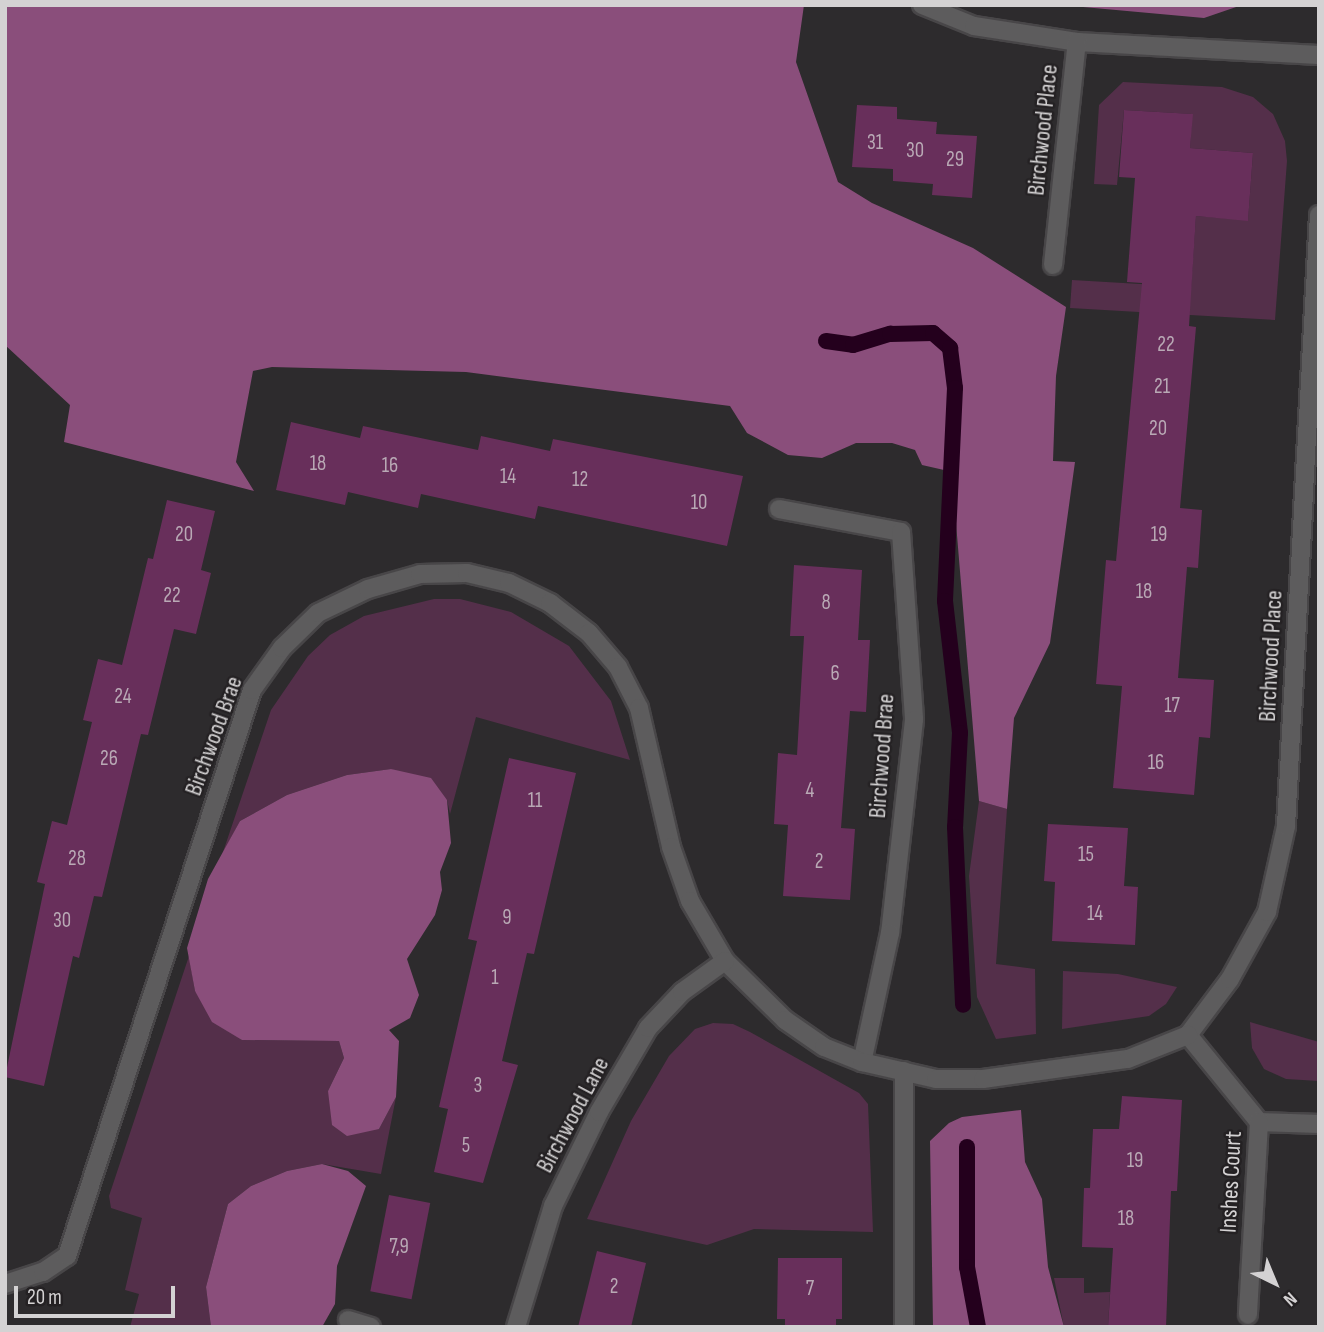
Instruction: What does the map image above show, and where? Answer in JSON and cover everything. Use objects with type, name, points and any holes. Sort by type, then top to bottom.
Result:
[{"type":"street","name":"Birchwood Place","points":[[922,5],[974,26],[1077,42],[1319,55]]},
{"type":"street","name":"Birchwood Place","points":[[1054,265],[1077,42]]},
{"type":"street","name":"Birchwood Place","points":[[1188,1035],[1230,979],[1267,912],[1286,826],[1319,215]]},
{"type":"street","name":"Birchwood Brae","points":[[779,509],[901,532],[914,720],[890,933],[862,1062]]},
{"type":"street","name":"Birchwood Brae","points":[[5,1284],[43,1272],[67,1256],[252,690],[282,648],[318,613],[368,589],[420,574],[467,573],[509,583],[550,603],[589,633],[618,667],[639,708],[671,847],[690,901],[725,961],[785,1020],[824,1047],[862,1062],[936,1079],[983,1079],[1128,1059],[1188,1035]]},
{"type":"street","name":"Birchwood Lane","points":[[516,1327],[553,1206],[599,1112],[648,1028],[682,992],[725,961]]},
{"type":"street","name":"Inshes Court","points":[[1188,1035],[1259,1122],[1248,1315]]},
{"type":"street","points":[[904,1071],[904,1327]]},
{"type":"street","points":[[1259,1122],[1319,1124]]},
{"type":"street","points":[[348,1320],[371,1327]]},
{"type":"shaded area","points":[[5,5],[804,5],[796,62],[838,182],[872,203],[973,248],[1066,307],[1056,376],[1053,461],[1075,462],[1050,643],[1014,718],[1007,809],[979,801],[954,499],[944,470],[922,465],[915,450],[892,443],[856,443],[822,458],[788,455],[747,433],[730,406],[466,372],[272,367],[253,371],[236,462],[254,491],[64,442],[70,405],[5,345]]},
{"type":"shaded area","points":[[1061,5],[1242,5],[1204,18]]},
{"type":"shaded area","points":[[1123,82],[1222,87],[1253,97],[1273,114],[1285,141],[1287,161],[1275,320],[1070,308],[1072,280],[1191,287],[1196,216],[1248,220],[1253,153],[1190,148],[1192,114],[1124,110],[1117,185],[1094,184],[1099,105]]},
{"type":"shaded area","points":[[434,599],[460,599],[511,612],[569,646],[611,701],[630,760],[476,717],[450,814],[447,800],[391,769],[347,775],[287,795],[240,821],[222,855],[271,710],[308,656],[330,635],[364,616]]},
{"type":"shaded area","points":[[391,769],[431,778],[447,800],[451,843],[440,872],[442,890],[435,915],[407,959],[419,995],[410,1018],[389,1030],[399,1041],[396,1097],[379,1129],[347,1136],[332,1125],[328,1091],[344,1058],[339,1041],[242,1040],[212,1022],[195,991],[187,948],[208,879],[240,821],[287,795],[347,775]]},
{"type":"shaded area","points":[[979,801],[1007,809],[996,964],[1035,969],[1036,1034],[996,1039],[977,997],[969,876]]},
{"type":"shaded area","points":[[189,956],[195,991],[242,1040],[339,1041],[344,1058],[328,1091],[379,1129],[396,1097],[381,1174],[322,1164],[287,1171],[251,1186],[228,1204],[206,1287],[211,1327],[130,1327],[139,1294],[125,1290],[142,1218],[111,1208],[109,1196]]},
{"type":"shaded area","points":[[1063,971],[1118,974],[1177,987],[1166,1004],[1149,1016],[1062,1029]]},
{"type":"shaded area","points":[[1250,1022],[1319,1042],[1319,1081],[1286,1079],[1264,1069],[1252,1048]]},
{"type":"shaded area","points":[[713,1023],[733,1024],[750,1032],[859,1093],[868,1104],[873,1232],[754,1229],[707,1245],[587,1219],[631,1121],[669,1056],[695,1029]]},
{"type":"shaded area","points":[[1021,1110],[1025,1162],[1042,1199],[1048,1267],[1064,1327],[933,1327],[930,1141],[949,1123],[962,1117]]},
{"type":"shaded area","points":[[322,1164],[348,1171],[366,1186],[337,1266],[335,1304],[322,1327],[211,1327],[206,1287],[228,1204],[251,1186],[287,1171]]},
{"type":"shaded area","points":[[1054,1278],[1084,1278],[1084,1293],[1110,1292],[1108,1327],[1064,1327]]},
{"type":"building","points":[[857,105],[897,107],[897,119],[937,122],[936,134],[977,136],[972,198],[932,195],[933,184],[893,181],[893,169],[852,167]]},
{"type":"building","points":[[1124,110],[1193,114],[1190,148],[1253,153],[1248,221],[1196,216],[1189,326],[1196,327],[1180,508],[1202,510],[1198,568],[1187,567],[1178,678],[1214,680],[1210,738],[1199,737],[1194,795],[1113,788],[1122,686],[1096,684],[1106,560],[1116,561],[1142,283],[1127,282],[1135,178],[1119,177]]},
{"type":"building","points":[[291,422],[360,438],[363,426],[478,450],[481,436],[550,451],[553,439],[743,476],[727,546],[538,506],[535,519],[421,494],[418,508],[348,492],[345,505],[276,490]]},
{"type":"building","points":[[167,500],[215,511],[201,570],[211,573],[196,634],[174,629],[148,735],[141,734],[102,897],[94,896],[79,958],[73,956],[44,1086],[5,1077],[45,884],[37,882],[52,821],[67,825],[92,722],[83,720],[98,659],[122,665],[148,558],[153,559]]},
{"type":"building","points":[[794,565],[862,570],[858,640],[870,640],[866,712],[850,711],[841,828],[855,829],[850,900],[783,896],[788,825],[774,824],[778,753],[797,755],[804,636],[790,636]]},
{"type":"building","points":[[509,758],[576,773],[534,954],[527,953],[502,1061],[518,1065],[483,1183],[434,1172],[448,1109],[439,1107],[477,941],[468,939]]},
{"type":"building","points":[[1048,824],[1128,828],[1124,886],[1138,887],[1135,945],[1052,941],[1055,882],[1044,881]]},
{"type":"building","points":[[1122,1096],[1182,1100],[1177,1191],[1171,1191],[1166,1327],[1108,1327],[1113,1248],[1082,1247],[1084,1188],[1090,1188],[1093,1129],[1119,1129]]},
{"type":"building","points":[[389,1195],[430,1203],[412,1299],[370,1291]]},
{"type":"building","points":[[597,1251],[646,1263],[631,1327],[578,1327]]},
{"type":"building","points":[[778,1258],[842,1258],[842,1319],[836,1319],[836,1327],[785,1327],[785,1319],[777,1319]]},
{"type":"waterway","points":[[826,341],[853,345],[890,334],[933,333],[950,348],[955,388],[945,601],[960,733],[955,827],[963,1005]]},
{"type":"waterway","points":[[967,1147],[967,1267],[978,1327]]}]
